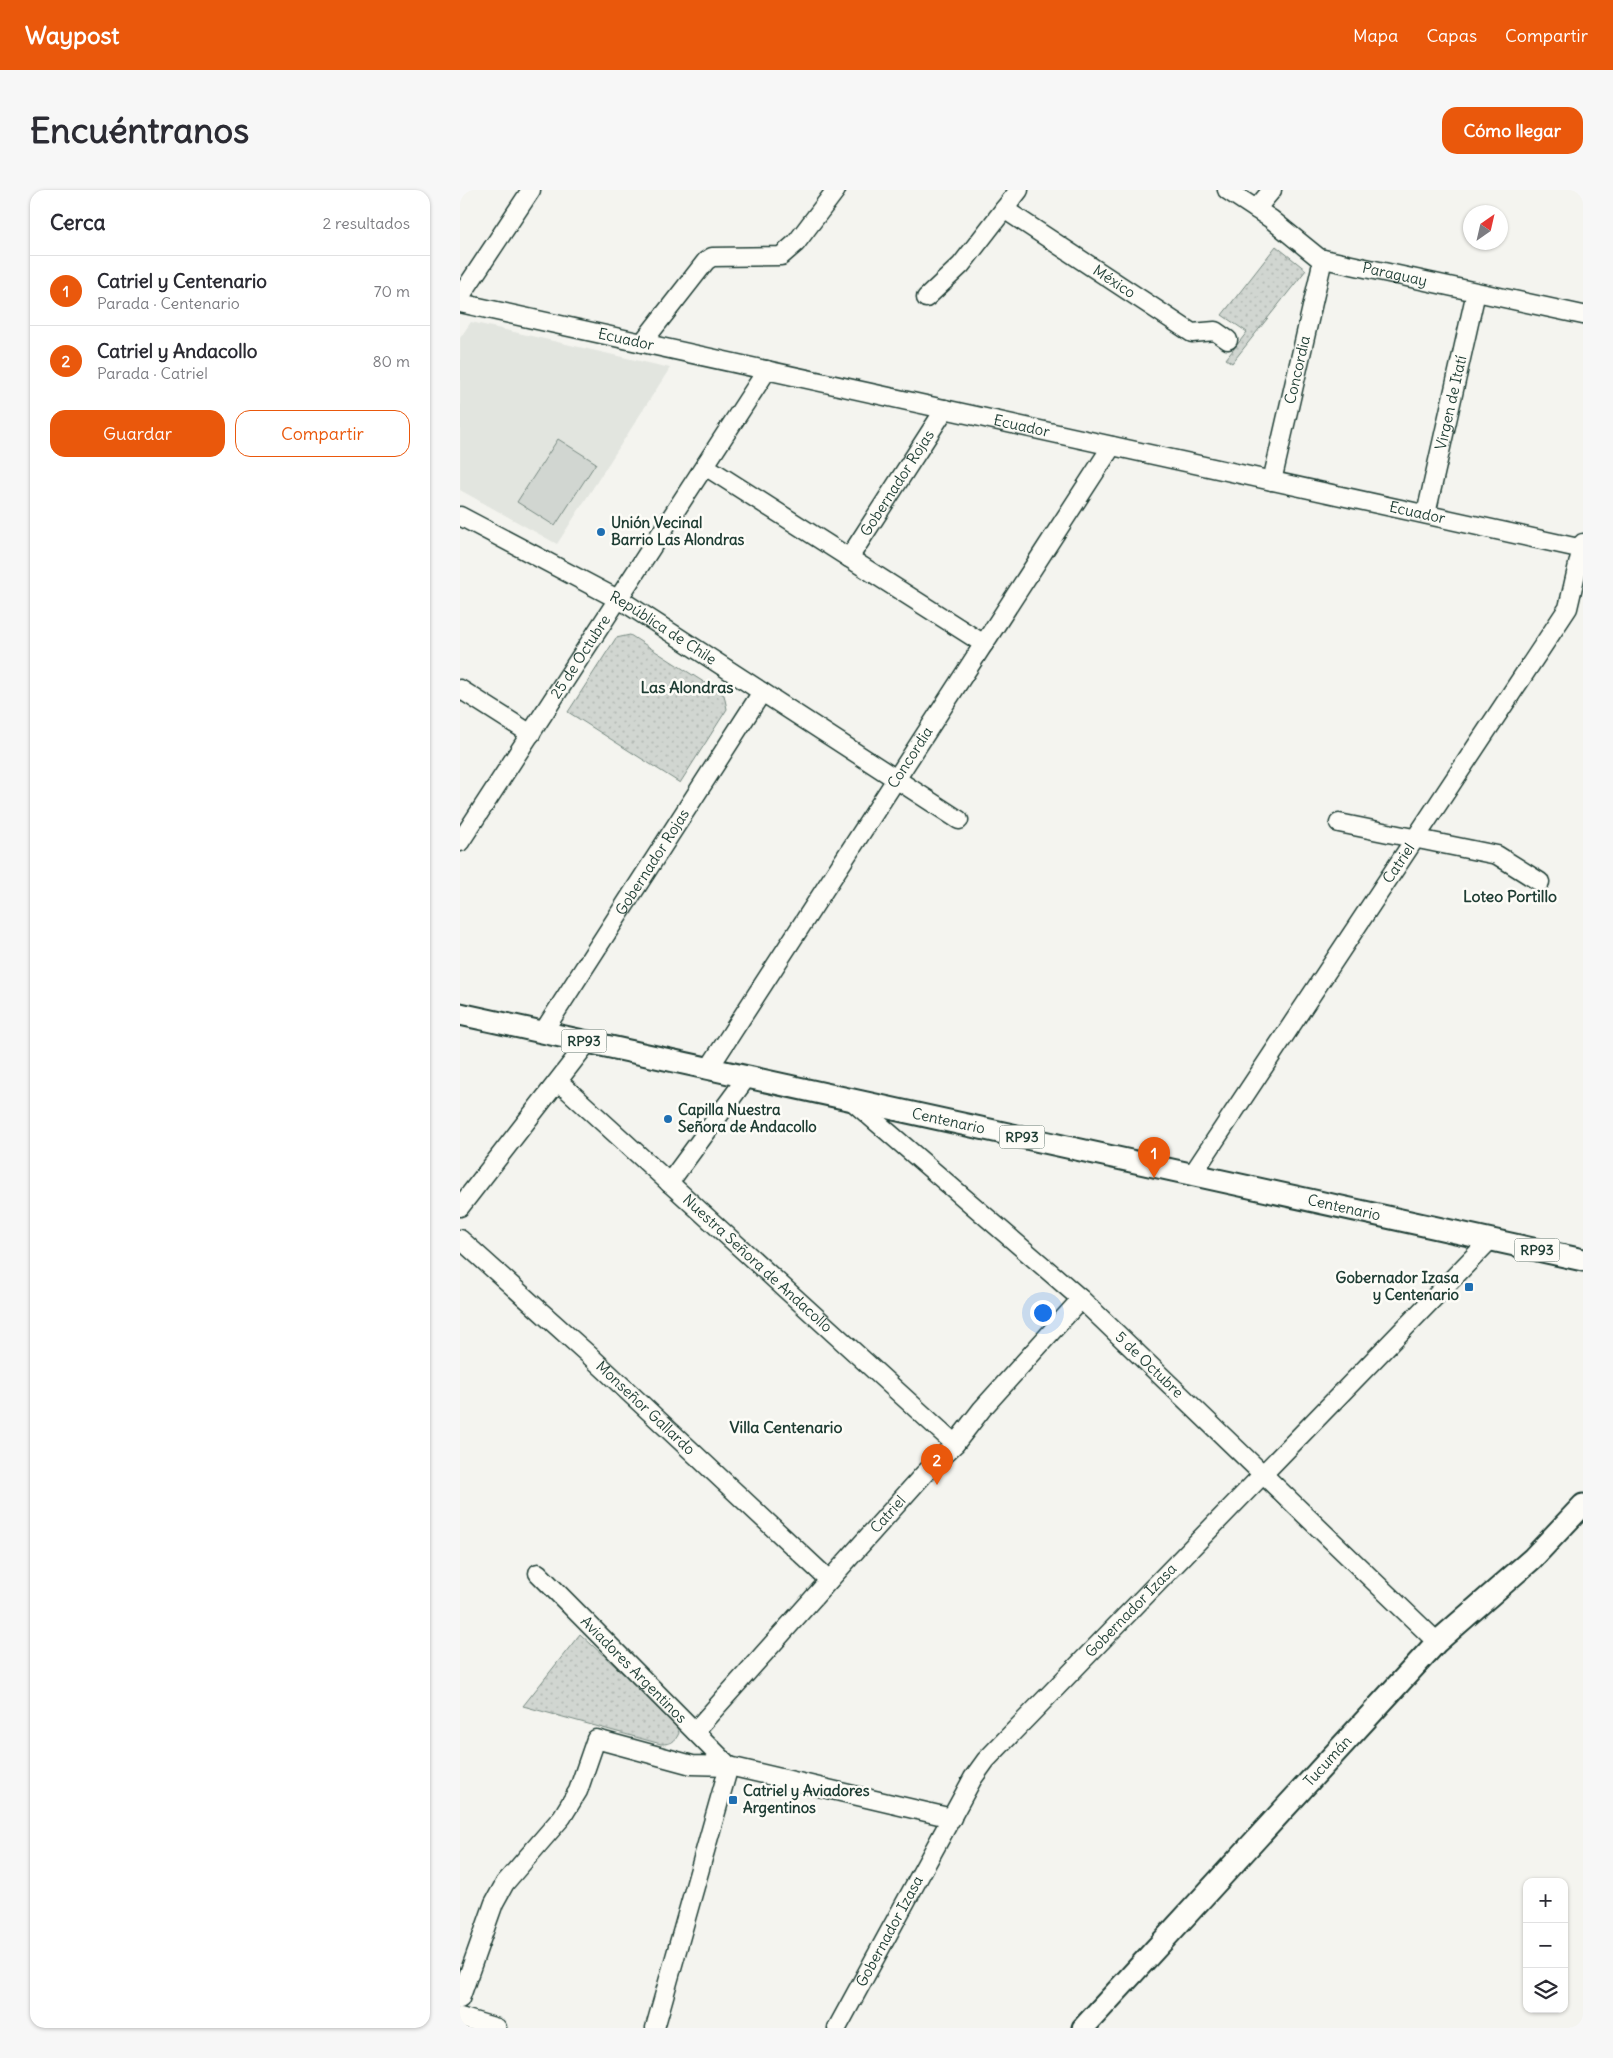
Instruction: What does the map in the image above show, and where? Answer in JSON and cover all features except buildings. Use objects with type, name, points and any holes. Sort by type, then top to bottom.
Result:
[{"type":"main road","name":"Centenario","points":[[460,1014],[1583,1260]]},
{"type":"main road","name":"Tucumán","points":[[1083,2028],[1437,1642],[1532,1559],[1583,1505]]},
{"type":"street","points":[[460,297],[531,190]]},
{"type":"street","points":[[642,343],[706,260],[712,257],[781,256],[796,243],[836,190]]},
{"type":"street","points":[[926,298],[961,265],[1019,190]]},
{"type":"street","name":"Paraguay","points":[[1227,190],[1256,209],[1319,258],[1583,315]]},
{"type":"street","points":[[1256,209],[1272,190]]},
{"type":"street","name":"México","points":[[1004,209],[1192,333],[1215,331],[1228,340]]},
{"type":"street","name":"Concordia","points":[[1272,481],[1324,259]]},
{"type":"street","name":"Virgen de Itatí","points":[[1426,514],[1476,292]]},
{"type":"street","name":"Ecuador","points":[[460,303],[1272,481],[1583,547]]},
{"type":"street","name":"25 de Octubre","points":[[460,842],[767,370]]},
{"type":"street","name":"Gobernador Rojas","points":[[849,558],[945,409]]},
{"type":"street","name":"Concordia","points":[[708,1068],[1112,446]]},
{"type":"street","points":[[705,466],[984,644]]},
{"type":"street","name":"República de Chile","points":[[460,516],[618,599],[959,820]]},
{"type":"street","name":"Catriel","points":[[1192,1175],[1568,608],[1583,547]]},
{"type":"street","points":[[460,689],[531,734]]},
{"type":"street","name":"Gobernador Rojas","points":[[543,1032],[762,692]]},
{"type":"street","points":[[1339,823],[1497,855],[1540,882]]},
{"type":"street","points":[[460,1207],[559,1082],[588,1042]]},
{"type":"street","points":[[669,1182],[747,1077]]},
{"type":"street","name":"Nuestra Señora de Andacollo","points":[[559,1082],[955,1444]]},
{"type":"street","name":"5 de Octubre","points":[[851,1100],[1081,1300],[1437,1642]]},
{"type":"street","name":"Monseñor Gallardo","points":[[460,1239],[590,1354],[829,1580]]},
{"type":"street","name":"Gobernador Izasa","points":[[837,2028],[973,1778],[986,1760],[1490,1240]]},
{"type":"street","name":"Catriel","points":[[695,1731],[924,1474],[955,1444],[982,1409],[1081,1300]]},
{"type":"street","name":"Aviadores Argentinos","points":[[538,1573],[729,1766]]},
{"type":"street","points":[[460,1999],[494,1902],[505,1883],[562,1817],[578,1791],[596,1739],[692,1765],[729,1766],[952,1818]]},
{"type":"street","points":[[656,2028],[729,1766]]},
{"type":"street","points":[[460,2017],[497,2028]]},
{"type":"shaded area","points":[[1276,246],[1306,270],[1232,363],[1226,359],[1247,332],[1222,315]]},
{"type":"shaded area","points":[[471,322],[670,368],[557,544],[460,490],[460,338]]},
{"type":"shaded area","points":[[558,439],[596,463],[555,526],[517,502]]},
{"type":"shaded area","points":[[630,635],[724,695],[727,709],[680,783],[568,712],[616,638]]},
{"type":"shaded area","points":[[580,1634],[674,1720],[679,1733],[676,1739],[670,1743],[661,1744],[523,1706]]},
{"type":"place","name":"Unión Vecinal Barrio Las Alondras","points":[[601,532]]},
{"type":"place","name":"Capilla Nuestra Señora de Andacollo","points":[[668,1119]]},
{"type":"place","name":"Catriel y Centenario","points":[[1154,1178]]},
{"type":"place","name":"Gobernador Izasa y Centenario","points":[[1469,1287]]},
{"type":"place","name":"Catriel y Andacollo","points":[[937,1485]]},
{"type":"place","name":"Catriel y Aviadores Argentinos","points":[[733,1800]]},
{"type":"district","name":"Las Alondras","points":[[687,687]]},
{"type":"district","name":"Loteo Portillo","points":[[1510,896]]},
{"type":"district","name":"Villa Centenario","points":[[786,1427]]}]
